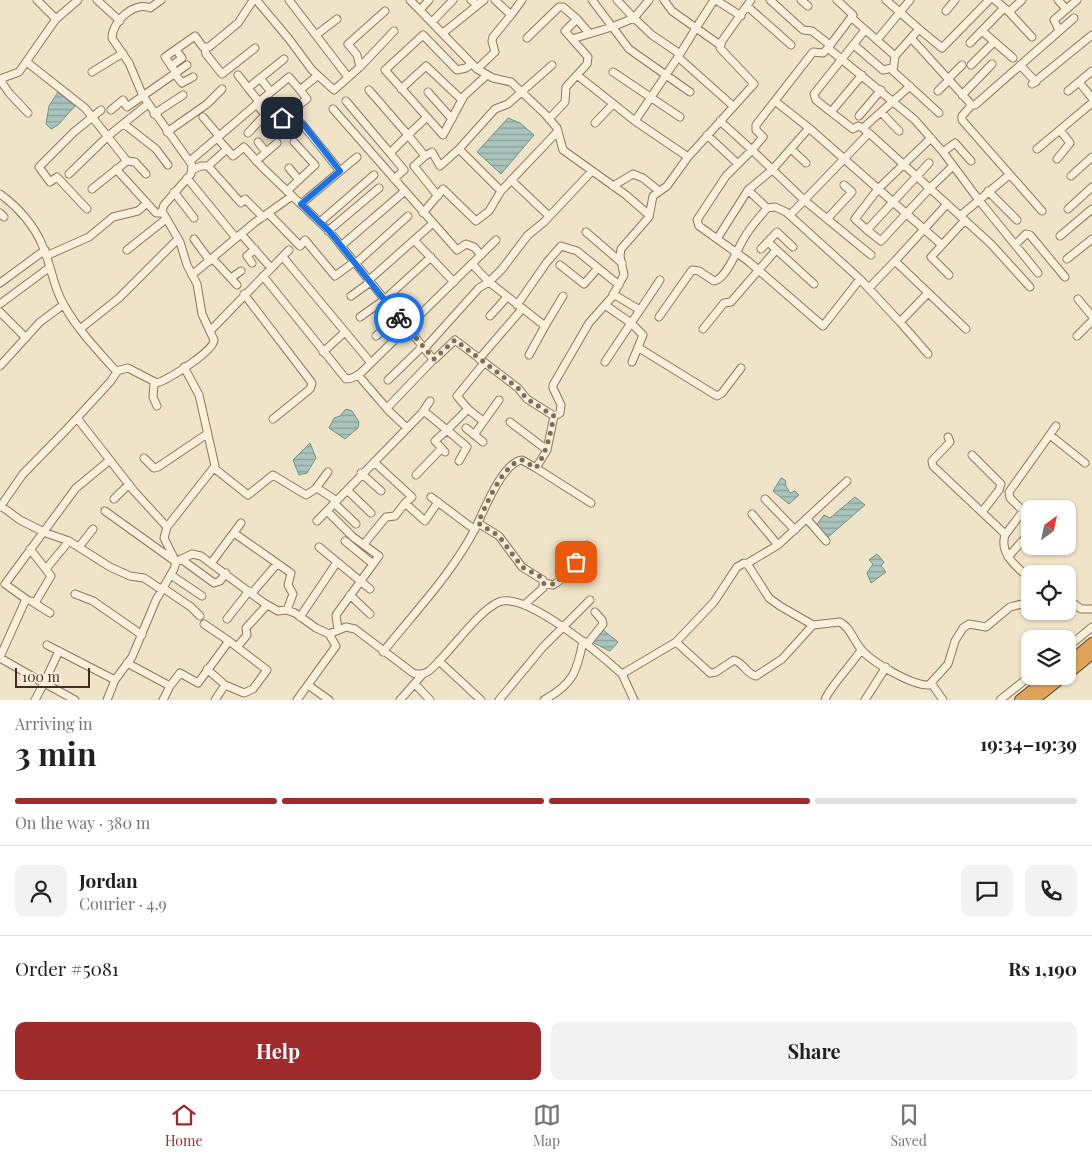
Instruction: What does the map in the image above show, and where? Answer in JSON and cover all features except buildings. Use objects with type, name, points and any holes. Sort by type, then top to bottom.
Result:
[{"type":"highway","points":[[1076,656],[1092,643]]},
{"type":"highway","points":[[1076,667],[1092,654]]},
{"type":"highway","points":[[1020,700],[1039,685]]},
{"type":"highway","points":[[1034,700],[1053,685]]},
{"type":"street","points":[[37,0],[56,19]]},
{"type":"street","points":[[28,113],[0,79],[19,72],[28,62],[56,19],[78,0]]},
{"type":"street","points":[[97,0],[120,21]]},
{"type":"street","points":[[160,0],[150,8],[134,7],[120,21],[112,36],[136,76],[143,96],[167,132],[190,161],[192,170]]},
{"type":"street","points":[[289,0],[348,77]]},
{"type":"street","points":[[410,0],[474,66],[487,75],[511,82],[521,91],[549,119],[558,131],[563,150],[650,215]]},
{"type":"street","points":[[420,10],[429,0]]},
{"type":"street","points":[[432,22],[453,0]]},
{"type":"street","points":[[443,34],[474,3],[484,0]]},
{"type":"street","points":[[496,0],[511,15]]},
{"type":"street","points":[[487,75],[462,100],[443,135],[385,70],[423,35],[458,70],[474,66],[495,52],[492,41],[493,37],[522,0]]},
{"type":"street","points":[[592,0],[629,49],[690,92]]},
{"type":"street","points":[[617,0],[634,18],[679,55],[733,106]]},
{"type":"street","points":[[572,39],[634,18],[649,0]]},
{"type":"street","points":[[554,416],[560,413],[561,405],[553,388],[554,385],[590,322],[613,294],[624,275],[620,256],[621,249],[650,215],[651,200],[659,191],[667,186],[688,157],[754,84],[724,53],[720,45],[678,16],[664,0]]},
{"type":"street","points":[[636,121],[715,0],[740,16]]},
{"type":"street","points":[[770,0],[803,30],[812,31],[842,59],[893,100],[932,138],[1038,273]]},
{"type":"street","points":[[801,0],[808,6]]},
{"type":"street","points":[[837,0],[852,12],[852,18],[823,53],[813,52],[756,125],[756,130],[763,138],[714,192],[697,220],[699,226],[758,270],[824,326],[860,279]]},
{"type":"street","points":[[886,0],[942,48],[989,0]]},
{"type":"street","points":[[877,40],[910,0]]},
{"type":"street","points":[[946,11],[955,0]]},
{"type":"street","points":[[995,0],[1032,37]]},
{"type":"street","points":[[970,43],[1006,10],[1022,0]]},
{"type":"street","points":[[1058,0],[1066,9]]},
{"type":"street","points":[[1059,30],[1054,20],[1076,0]]},
{"type":"street","points":[[205,48],[209,47],[238,23],[255,1],[317,76],[334,90],[360,67],[394,31]]},
{"type":"street","points":[[720,45],[749,3],[791,45]]},
{"type":"street","points":[[527,38],[560,7],[568,10],[589,34]]},
{"type":"street","points":[[360,67],[357,55],[346,41],[385,11]]},
{"type":"street","points":[[852,18],[895,56]]},
{"type":"street","points":[[1042,211],[962,120],[962,116],[970,105],[976,104],[1074,18]]},
{"type":"street","points":[[316,35],[337,19]]},
{"type":"street","points":[[549,119],[565,102],[566,87],[587,64],[588,57],[565,31],[577,19]]},
{"type":"street","points":[[892,68],[896,60],[895,56],[919,29]]},
{"type":"street","points":[[865,30],[814,94],[816,100],[852,129],[858,126],[866,130],[1003,256],[1030,287]]},
{"type":"street","points":[[982,31],[1013,58]]},
{"type":"street","points":[[1020,65],[1034,83],[1092,35]]},
{"type":"street","points":[[193,77],[182,83],[165,57],[195,36],[222,74],[255,48]]},
{"type":"street","points":[[911,38],[970,105]]},
{"type":"street","points":[[970,65],[994,42]]},
{"type":"street","points":[[854,45],[883,70],[892,68]]},
{"type":"street","points":[[171,66],[182,58],[176,50]]},
{"type":"street","points":[[92,72],[123,53]]},
{"type":"street","points":[[248,88],[284,59]]},
{"type":"street","points":[[28,62],[93,116],[127,161]]},
{"type":"street","points":[[962,95],[992,64]]},
{"type":"street","points":[[111,110],[123,100],[127,107],[187,65]]},
{"type":"street","points":[[438,196],[414,166],[432,152],[440,166],[459,149],[495,109],[505,106],[552,65]]},
{"type":"street","points":[[938,91],[962,65]]},
{"type":"street","points":[[401,89],[426,66],[462,100]]},
{"type":"street","points":[[892,68],[939,113]]},
{"type":"street","points":[[1068,91],[1092,71]]},
{"type":"street","points":[[613,72],[680,117]]},
{"type":"street","points":[[831,112],[862,74]]},
{"type":"street","points":[[238,75],[248,88],[263,98],[291,126]]},
{"type":"street","points":[[577,75],[636,121],[688,157]]},
{"type":"street","points":[[300,90],[317,76]]},
{"type":"street","points":[[190,161],[289,77],[307,99],[282,118]]},
{"type":"street","points":[[260,78],[265,115],[282,134]]},
{"type":"street","points":[[1079,82],[1092,98]]},
{"type":"street","points":[[790,215],[844,158],[881,112],[910,86]]},
{"type":"street","points":[[167,132],[203,107],[222,89]]},
{"type":"street","points":[[369,90],[425,156]]},
{"type":"street","points":[[859,116],[881,90]]},
{"type":"street","points":[[428,92],[452,119]]},
{"type":"street","points":[[154,114],[183,95]]},
{"type":"street","points":[[346,101],[404,170],[394,179]]},
{"type":"street","points":[[775,101],[844,158],[942,245]]},
{"type":"street","points":[[1037,149],[1092,103]]},
{"type":"street","points":[[69,174],[108,136],[148,104]]},
{"type":"street","points":[[596,124],[613,104]]},
{"type":"street","points":[[333,109],[422,213],[457,250],[466,244],[474,247],[481,255]]},
{"type":"street","points":[[87,209],[57,177],[50,182],[39,167],[101,110]]},
{"type":"street","points":[[881,112],[899,131]]},
{"type":"street","points":[[289,113],[304,125],[340,171]]},
{"type":"street","points":[[248,133],[265,115]]},
{"type":"street","points":[[203,117],[233,156],[244,147],[256,161],[320,222],[434,359]]},
{"type":"street","points":[[390,153],[427,117]]},
{"type":"street","points":[[720,121],[804,200],[871,255]]},
{"type":"street","points":[[124,124],[156,149],[168,165]]},
{"type":"street","points":[[717,239],[748,190],[772,170],[809,128]]},
{"type":"street","points":[[1057,158],[1070,143],[1060,130]]},
{"type":"street","points":[[422,213],[443,189],[476,221],[489,210],[501,191],[558,131]]},
{"type":"street","points":[[707,135],[738,164]]},
{"type":"street","points":[[932,138],[878,189],[855,218],[881,241],[953,166]]},
{"type":"street","points":[[258,142],[266,152]]},
{"type":"street","points":[[192,275],[265,215],[315,165],[294,142]]},
{"type":"street","points":[[256,161],[277,143]]},
{"type":"street","points":[[943,152],[955,143],[971,161]]},
{"type":"street","points":[[200,616],[186,603],[144,578],[130,576],[110,567],[69,541],[20,520],[1,506],[23,474],[77,418],[117,372],[128,368],[154,383],[160,382],[212,346],[214,340],[202,314],[197,284],[178,239],[164,216],[164,205],[192,170],[201,166],[208,166],[227,149]]},
{"type":"street","points":[[459,149],[501,191]]},
{"type":"street","points":[[790,149],[806,163]]},
{"type":"street","points":[[301,204],[357,157]]},
{"type":"street","points":[[1071,176],[1092,157]]},
{"type":"street","points":[[92,188],[127,161],[135,162],[146,174]]},
{"type":"street","points":[[867,230],[929,163]]},
{"type":"street","points":[[208,166],[241,203],[245,199],[300,246],[305,240],[335,276],[354,263],[408,216]]},
{"type":"street","points":[[289,168],[299,180]]},
{"type":"street","points":[[116,169],[156,213],[164,216]]},
{"type":"street","points":[[388,380],[423,348],[478,288],[488,282],[502,269],[528,235],[592,172]]},
{"type":"street","points":[[613,186],[633,174],[643,178],[659,191]]},
{"type":"street","points":[[320,222],[374,175]]},
{"type":"street","points":[[949,275],[931,259],[978,199],[1009,175]]},
{"type":"street","points":[[187,178],[238,236],[272,268]]},
{"type":"street","points":[[511,180],[549,216]]},
{"type":"street","points":[[827,220],[852,192],[844,185]]},
{"type":"street","points":[[1068,209],[1092,187]]},
{"type":"street","points":[[328,231],[378,188]]},
{"type":"street","points":[[748,190],[767,208]]},
{"type":"street","points":[[341,246],[405,191]]},
{"type":"street","points":[[988,191],[1017,220]]},
{"type":"street","points":[[174,192],[194,218]]},
{"type":"street","points":[[0,194],[32,224],[64,305],[80,329],[117,372]]},
{"type":"street","points":[[0,283],[45,253],[89,237],[113,217],[138,211],[147,203]]},
{"type":"street","points":[[868,288],[947,204]]},
{"type":"street","points":[[659,317],[692,270],[699,271],[716,281],[737,254],[742,240],[767,208],[775,207],[790,215],[860,279],[928,354]]},
{"type":"street","points":[[1060,236],[1092,210]]},
{"type":"street","points":[[127,250],[164,216]]},
{"type":"street","points":[[351,296],[432,224]]},
{"type":"street","points":[[586,232],[622,263]]},
{"type":"street","points":[[761,249],[778,232],[792,247]]},
{"type":"street","points":[[1015,245],[1026,234],[1030,235],[1065,277]]},
{"type":"street","points":[[80,329],[119,298],[178,239]]},
{"type":"street","points":[[1067,259],[1092,239]]},
{"type":"street","points":[[194,240],[237,285]]},
{"type":"street","points":[[414,240],[454,282]]},
{"type":"street","points":[[263,276],[346,379],[358,374],[371,363],[496,240]]},
{"type":"street","points":[[768,242],[814,284]]},
{"type":"street","points":[[483,421],[468,409],[457,396],[519,307],[547,262],[561,246],[577,251],[619,285]]},
{"type":"street","points":[[252,263],[247,256],[254,249]]},
{"type":"street","points":[[210,330],[290,250]]},
{"type":"street","points":[[703,329],[724,303],[731,302],[776,250]]},
{"type":"street","points":[[283,257],[371,363]]},
{"type":"street","points":[[360,317],[384,300],[431,258]]},
{"type":"street","points":[[895,261],[966,329]]},
{"type":"street","points":[[472,264],[488,282],[545,326]]},
{"type":"street","points":[[560,265],[584,284],[598,268]]},
{"type":"street","points":[[0,304],[50,267]]},
{"type":"street","points":[[231,278],[241,270]]},
{"type":"street","points":[[605,362],[660,280]]},
{"type":"street","points":[[900,322],[928,293]]},
{"type":"street","points":[[244,294],[312,383],[310,388],[273,419]]},
{"type":"street","points":[[613,294],[640,310]]},
{"type":"street","points":[[529,355],[563,296]]},
{"type":"street","points":[[490,316],[507,297]]},
{"type":"street","points":[[1078,299],[1092,316]]},
{"type":"street","points":[[0,366],[40,322],[64,305]]},
{"type":"street","points":[[605,305],[631,323],[643,335],[632,362]]},
{"type":"street","points":[[0,312],[26,338]]},
{"type":"street","points":[[376,336],[398,317]]},
{"type":"street","points":[[1077,336],[1092,321]]},
{"type":"street","points":[[323,352],[345,332]]},
{"type":"street","points":[[387,408],[455,340],[518,388],[527,399],[554,416]]},
{"type":"street","points":[[639,348],[717,396],[722,393],[740,368]]},
{"type":"street","points":[[184,367],[199,395],[214,468],[248,495],[271,475],[306,495],[316,488],[328,472]]},
{"type":"street","points":[[358,374],[407,428]]},
{"type":"street","points":[[154,383],[153,397],[157,406]]},
{"type":"street","points":[[474,435],[499,400]]},
{"type":"street","points":[[317,520],[361,473],[422,413],[430,401]]},
{"type":"street","points":[[416,475],[443,450],[435,441],[468,409]]},
{"type":"street","points":[[422,413],[425,412],[467,448],[459,461]]},
{"type":"street","points":[[536,468],[547,450],[554,416]]},
{"type":"street","points":[[77,418],[129,484],[167,526]]},
{"type":"street","points":[[510,422],[547,450]]},
{"type":"street","points":[[1021,570],[1008,557],[1002,545],[1005,535],[1023,511],[1010,498],[1009,492],[1056,426]]},
{"type":"street","points":[[466,428],[483,442]]},
{"type":"street","points":[[144,458],[154,468],[158,467],[207,434]]},
{"type":"street","points":[[1050,435],[1085,464]]},
{"type":"street","points":[[948,437],[950,442],[932,464],[1005,535]]},
{"type":"street","points":[[972,455],[1001,484],[999,490],[982,512]]},
{"type":"street","points":[[50,613],[3,583],[76,488],[110,460]]},
{"type":"street","points":[[383,652],[464,549],[487,503],[511,464],[522,460],[591,503]]},
{"type":"street","points":[[364,544],[386,517],[395,516],[412,497],[374,462]]},
{"type":"street","points":[[178,560],[164,538],[167,526],[214,468]]},
{"type":"street","points":[[361,473],[382,491]]},
{"type":"street","points":[[622,674],[676,642],[714,602],[740,564],[746,564],[778,544],[847,481]]},
{"type":"street","points":[[114,499],[129,484]]},
{"type":"street","points":[[316,488],[335,502],[356,524]]},
{"type":"street","points":[[0,489],[7,496]]},
{"type":"street","points":[[347,490],[371,513]]},
{"type":"street","points":[[431,497],[476,526],[499,536],[522,567],[541,577],[544,584]]},
{"type":"street","points":[[765,499],[795,530]]},
{"type":"street","points":[[405,503],[425,521],[438,502]]},
{"type":"street","points":[[105,511],[214,583],[220,581],[226,573]]},
{"type":"street","points":[[327,511],[379,556],[336,615],[338,630]]},
{"type":"street","points":[[752,514],[778,544]]},
{"type":"street","points":[[807,519],[826,541]]},
{"type":"street","points":[[212,562],[241,523]]},
{"type":"street","points":[[79,547],[93,529]]},
{"type":"street","points":[[234,533],[292,575],[288,585],[293,594],[287,610]]},
{"type":"street","points":[[46,569],[69,541]]},
{"type":"street","points":[[345,541],[373,564]]},
{"type":"street","points":[[1008,557],[1021,542]]},
{"type":"street","points":[[544,584],[552,585],[560,580],[569,571],[587,545]]},
{"type":"street","points":[[319,547],[370,589]]},
{"type":"street","points":[[30,549],[51,576],[35,603]]},
{"type":"street","points":[[106,700],[115,680],[127,663],[142,635],[162,589],[178,560],[192,554],[212,562],[267,605],[278,611],[287,610],[329,634],[336,646],[297,700]]},
{"type":"street","points":[[300,617],[337,562]]},
{"type":"street","points":[[227,619],[278,564]]},
{"type":"street","points":[[746,564],[769,598],[813,625],[840,622],[848,628],[861,650],[886,667],[922,686],[931,683],[948,664],[955,641],[965,625],[986,627],[1010,607],[1021,604]]},
{"type":"street","points":[[171,575],[202,596]]},
{"type":"street","points":[[524,605],[544,584]]},
{"type":"street","points":[[75,594],[93,601],[142,635]]},
{"type":"street","points":[[350,596],[370,614]]},
{"type":"street","points":[[26,599],[0,658],[75,700]]},
{"type":"street","points":[[499,700],[561,627],[563,628],[590,600]]},
{"type":"street","points":[[400,700],[486,610],[501,601],[524,605],[585,642],[622,674],[634,700]]},
{"type":"street","points":[[237,647],[247,635],[246,628],[267,605]]},
{"type":"street","points":[[1076,606],[1081,610],[1092,609]]},
{"type":"street","points":[[544,700],[554,698],[575,675],[585,642],[603,624],[595,612]]},
{"type":"street","points":[[204,624],[267,670],[253,689],[247,693],[225,685],[207,669]]},
{"type":"street","points":[[676,642],[710,673],[716,672],[734,660],[742,664],[748,673],[756,676],[782,659],[813,625]]},
{"type":"street","points":[[329,634],[346,627],[355,629],[412,673],[422,675]]},
{"type":"street","points":[[1076,640],[1092,627]]},
{"type":"street","points":[[163,700],[170,686],[180,673],[198,683],[229,641]]},
{"type":"street","points":[[47,645],[115,680]]},
{"type":"street","points":[[825,700],[828,693],[845,674],[861,650]]},
{"type":"street","points":[[35,700],[59,651]]},
{"type":"street","points":[[439,661],[481,700]]},
{"type":"street","points":[[127,663],[170,686]]},
{"type":"street","points":[[865,700],[886,667]]},
{"type":"street","points":[[931,683],[943,700]]},
{"type":"street","points":[[1000,700],[1021,683]]},
{"type":"street","points":[[415,684],[430,700]]},
{"type":"street","points":[[215,700],[225,685]]},
{"type":"street","points":[[308,685],[329,700]]},
{"type":"water","points":[[58,92],[75,106],[58,125],[51,129],[46,124],[49,106]]},
{"type":"water","points":[[508,118],[520,123],[534,135],[501,174],[477,152]]},
{"type":"water","points":[[346,409],[352,411],[359,422],[358,428],[345,439],[329,428],[334,418],[340,416]]},
{"type":"water","points":[[310,443],[316,458],[307,473],[299,475],[293,460]]},
{"type":"water","points":[[781,478],[785,480],[790,493],[795,491],[799,495],[789,504],[773,491]]},
{"type":"water","points":[[855,497],[865,505],[827,538],[815,527],[824,515],[830,518]]},
{"type":"water","points":[[877,554],[884,562],[881,566],[886,572],[871,583],[867,573],[873,564],[869,560]]},
{"type":"water","points":[[602,629],[618,642],[610,651],[592,642]]},
{"type":"way so far","points":[[399,318],[434,359],[455,340],[518,388],[527,399],[554,416],[547,450],[539,464],[536,468],[522,460],[516,460],[511,464],[487,503],[478,523],[499,536],[522,567],[541,577],[544,584],[555,584],[576,562]]},
{"type":"route","points":[[282,118],[289,113],[304,125],[340,171],[301,204],[330,232],[399,318]]}]
